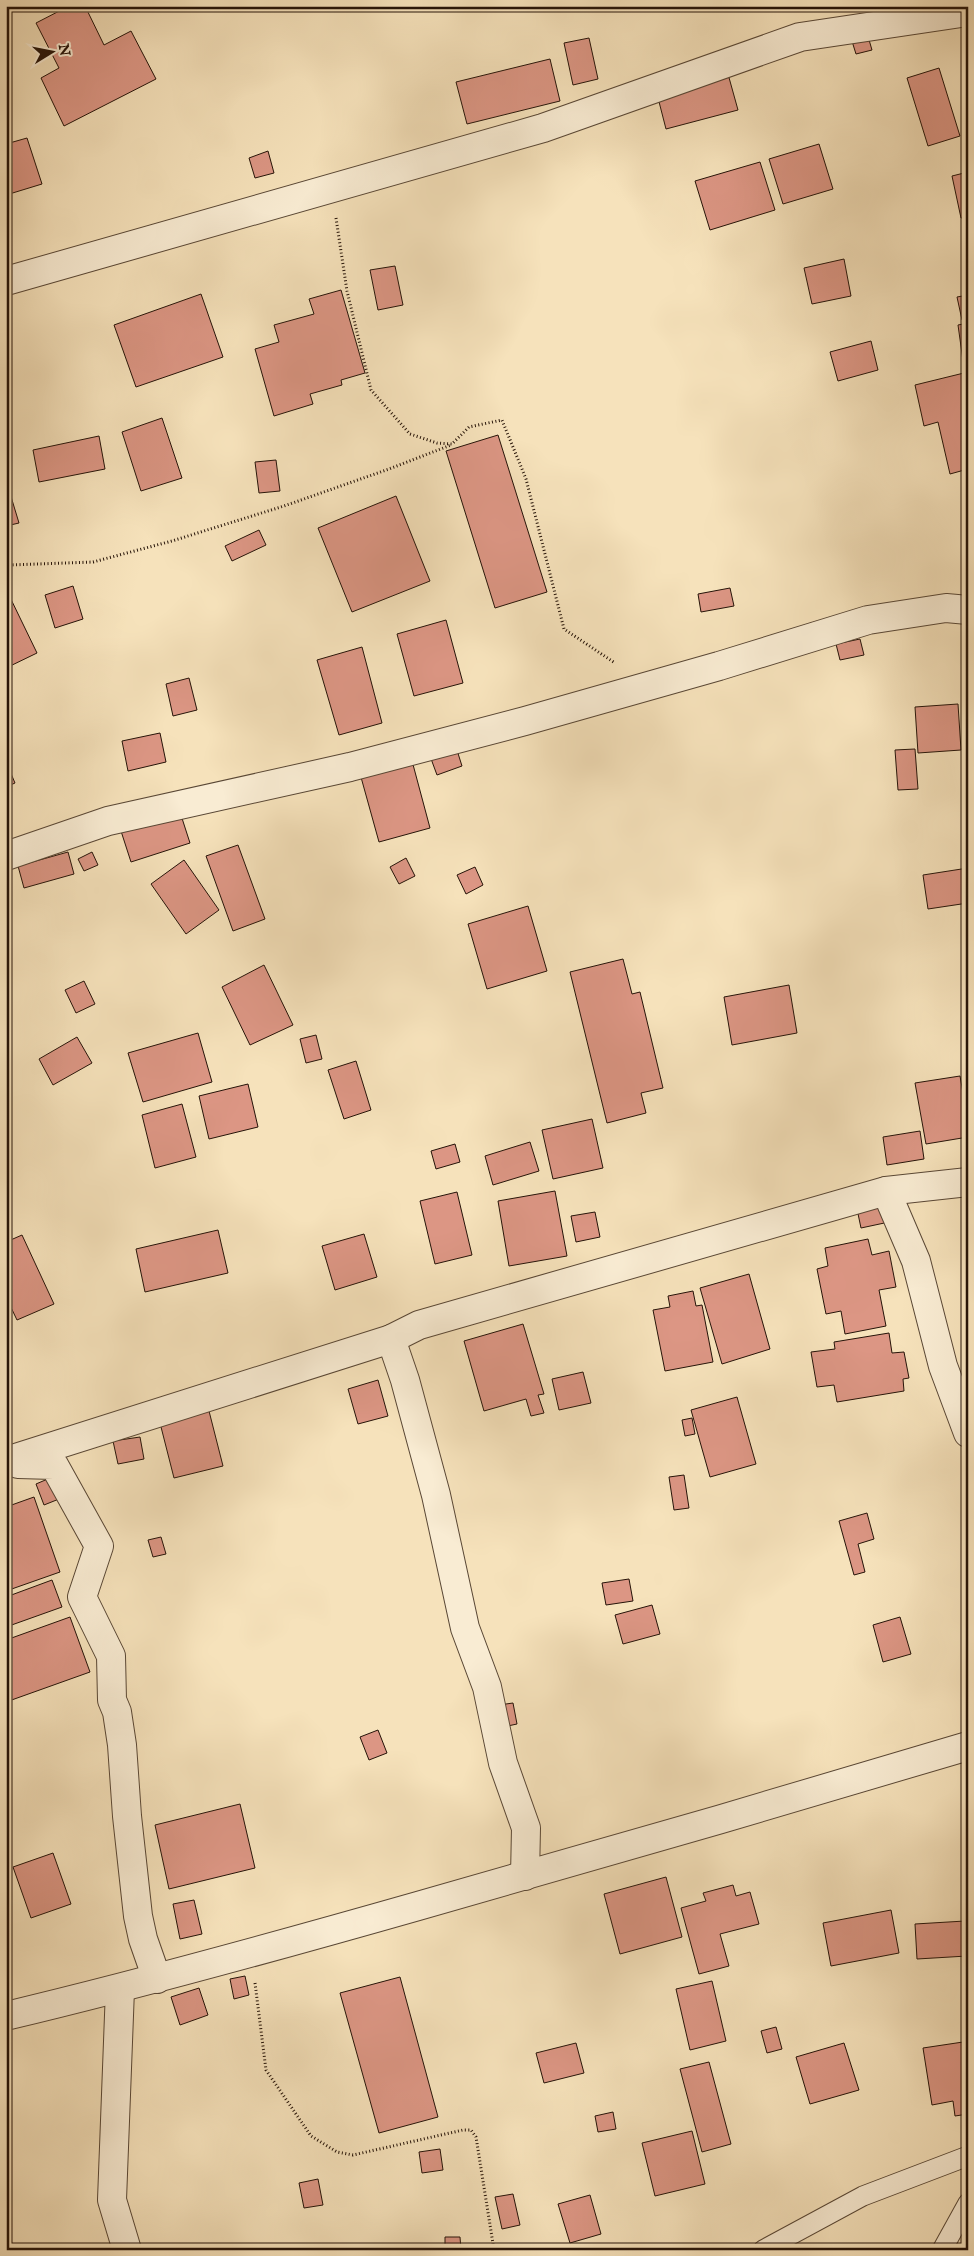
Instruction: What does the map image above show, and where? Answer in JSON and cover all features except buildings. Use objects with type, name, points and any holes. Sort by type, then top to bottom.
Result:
[{"type":"street","points":[[6,281],[543,128],[800,37],[968,12]]},
{"type":"street","points":[[6,856],[108,821],[350,767],[648,686],[868,620],[946,608],[968,610]]},
{"type":"street","points":[[6,1463],[391,1339],[420,1325],[886,1191],[968,1182]]},
{"type":"street","points":[[886,1191],[916,1261],[943,1366],[968,1433]]},
{"type":"street","points":[[391,1339],[405,1380],[436,1495],[465,1628],[487,1687],[503,1763],[526,1828],[525,1876]]},
{"type":"street","points":[[6,1463],[54,1465],[99,1546],[82,1597],[111,1656],[112,1700],[122,1745],[127,1816],[138,1916],[157,1979]]},
{"type":"street","points":[[6,2016],[120,1989],[252,1953],[525,1876],[968,1746]]},
{"type":"street","points":[[120,1989],[112,2200],[127,2250]]},
{"type":"lane","points":[[763,2250],[863,2196],[968,2156]]},
{"type":"lane","points":[[942,2250],[968,2203]]},
{"type":"path","points":[[332,187],[348,291],[371,390],[410,434],[437,443],[452,444]]},
{"type":"path","points":[[6,567],[10,565],[93,562],[172,541],[284,506],[389,469],[452,444],[469,427],[502,420],[526,478],[564,629],[648,686]]},
{"type":"path","points":[[252,1953],[266,2070],[311,2136],[337,2152],[353,2155],[463,2130],[472,2130],[476,2137],[494,2250]]}]
